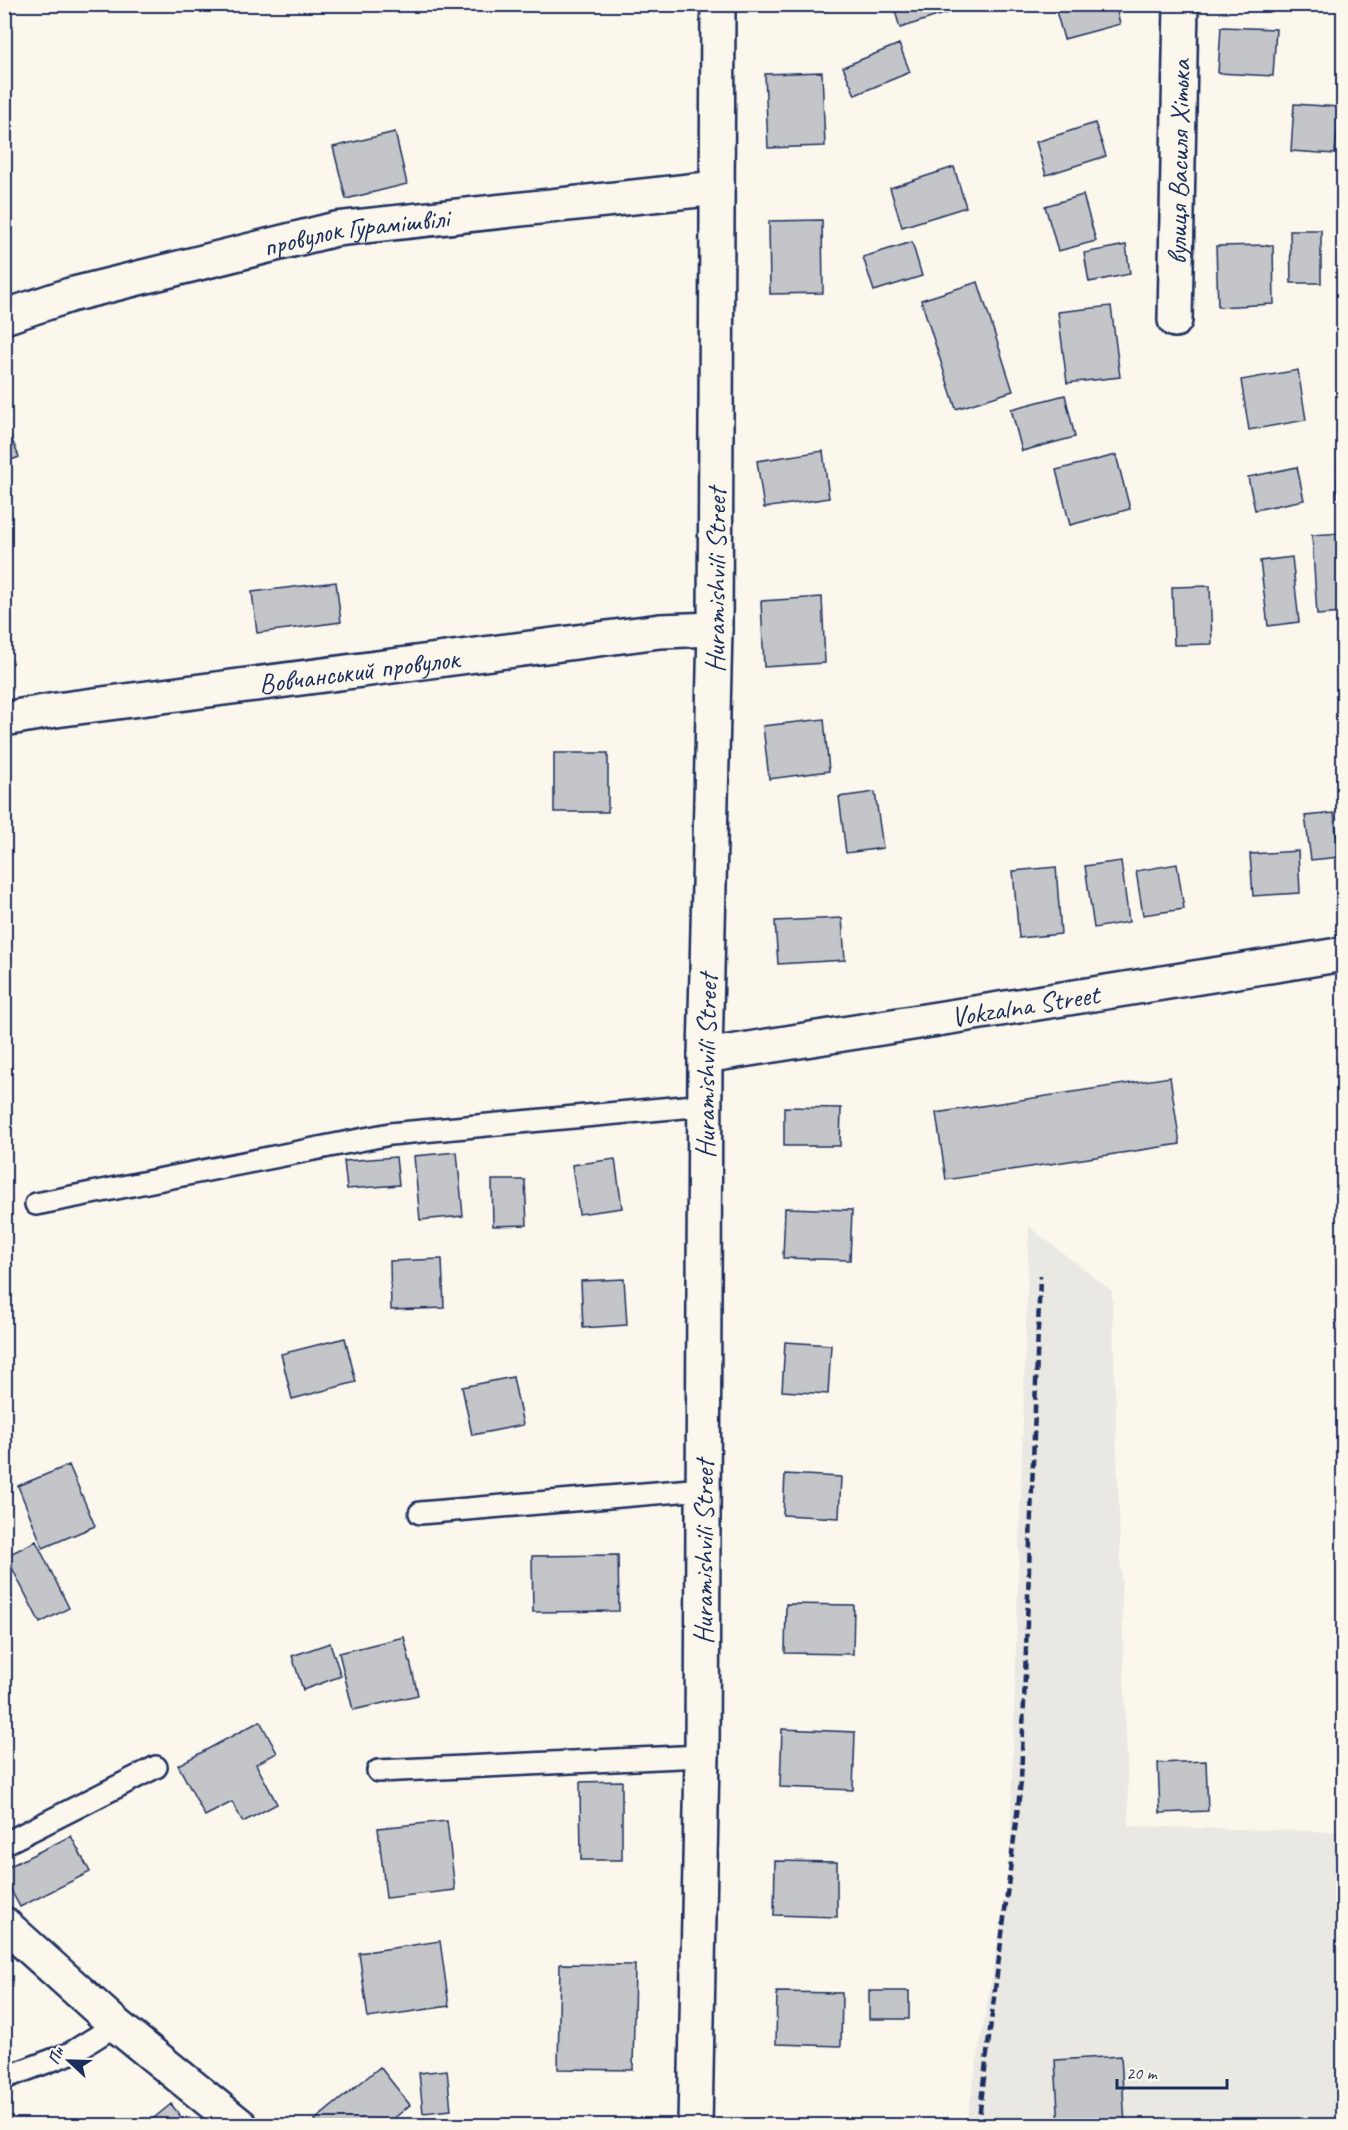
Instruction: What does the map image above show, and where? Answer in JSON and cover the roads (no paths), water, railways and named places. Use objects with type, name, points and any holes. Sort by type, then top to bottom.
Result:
[{"type":"street","name":"Huramishvili Street","points":[[695,2126],[702,1756],[705,1056],[715,629],[718,4]]},
{"type":"street","name":"вулиця Василя Хітька","points":[[1176,320],[1181,4]]},
{"type":"street","name":"провулок Гурамішвілі","points":[[4,317],[70,295],[336,229],[717,188]]},
{"type":"street","name":"Вовчанський провулок","points":[[4,719],[56,710],[660,631],[715,629]]},
{"type":"street","name":"Vokzalna Street","points":[[705,1056],[1344,954]]},
{"type":"street","points":[[4,1924],[116,2025],[241,2126]]},
{"type":"lane","points":[[36,1204],[390,1134],[705,1105]]},
{"type":"lane","points":[[420,1513],[703,1489]]},
{"type":"lane","points":[[378,1771],[702,1756]]},
{"type":"lane","points":[[4,1844],[156,1767]]},
{"type":"lane","points":[[4,2078],[71,2053],[116,2025]]},
{"type":"railway","points":[[978,2126],[1021,1782],[1040,1276]]}]
